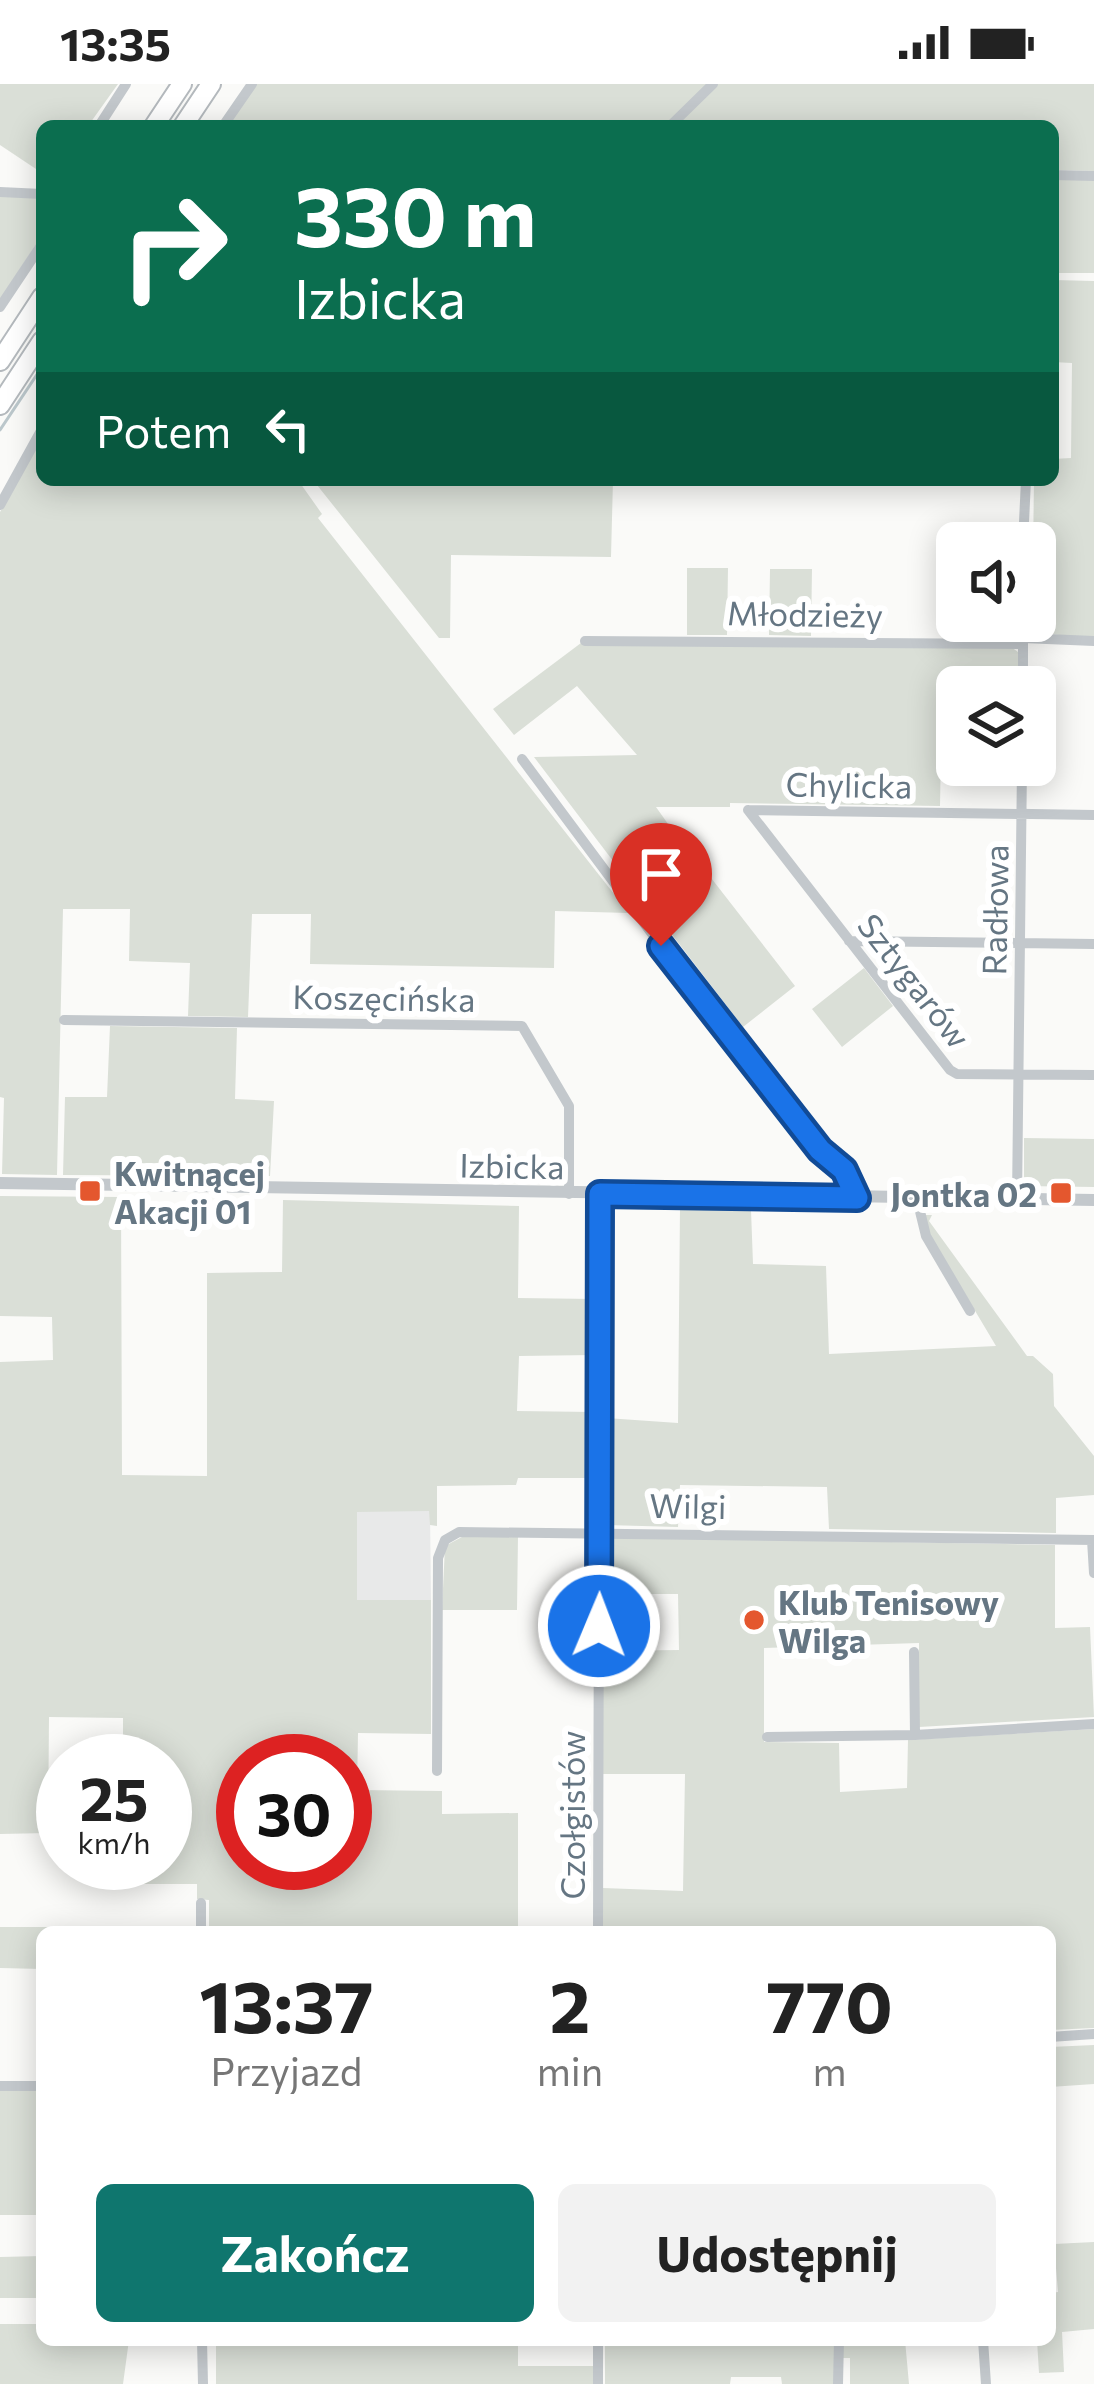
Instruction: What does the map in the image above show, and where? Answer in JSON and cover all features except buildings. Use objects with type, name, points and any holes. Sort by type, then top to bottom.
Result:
[{"type":"highway","points":[[158,120],[182,84]]},
{"type":"highway","points":[[187,120],[211,84]]},
{"type":"highway","points":[[0,361],[36,306]]},
{"type":"highway","points":[[0,405],[36,350]]},
{"type":"street","points":[[102,120],[126,84]]},
{"type":"street","points":[[227,120],[251,84]]},
{"type":"street","points":[[676,120],[713,84]]},
{"type":"street","points":[[1059,175],[1094,176]]},
{"type":"street","points":[[0,193],[36,194]]},
{"type":"street","points":[[0,307],[36,253]]},
{"type":"street","points":[[0,505],[36,440]]},
{"type":"street","points":[[1024,522],[1025,486]]},
{"type":"street","name":"Młodzieży","points":[[585,640],[936,641]]},
{"type":"street","name":"Młodzieży","points":[[1056,641],[1094,641]]},
{"type":"street","points":[[522,759],[820,1150],[844,1170],[857,1198]]},
{"type":"street","name":"Radłowa","points":[[1017,1199],[1022,786]]},
{"type":"street","name":"Chylicka","points":[[748,810],[1094,815]]},
{"type":"street","name":"Sztygarów","points":[[748,810],[950,1070],[1094,1075]]},
{"type":"street","points":[[849,941],[1094,944]]},
{"type":"street","name":"Koszęcińska","points":[[64,1020],[522,1026],[569,1106],[569,1194]]},
{"type":"street","name":"Izbicka","points":[[0,1183],[1094,1200]]},
{"type":"street","name":"Czołgistów","points":[[598,1926],[600,1194]]},
{"type":"street","points":[[917,1199],[926,1236],[970,1311]]},
{"type":"street","name":"Wilgi","points":[[437,1771],[438,1558],[442,1545],[459,1532],[1093,1540]]},
{"type":"street","points":[[1093,1540],[1094,1573]]},
{"type":"street","points":[[914,1652],[915,1735]]},
{"type":"street","points":[[766,1737],[915,1735],[1094,1724]]},
{"type":"street","points":[[201,1903],[201,1926]]},
{"type":"street","points":[[1056,2037],[1094,2034]]},
{"type":"street","points":[[0,2086],[36,2086]]},
{"type":"street","points":[[202,2346],[203,2384]]},
{"type":"street","points":[[598,2346],[598,2384]]},
{"type":"street","points":[[838,2346],[838,2384]]},
{"type":"street","points":[[983,2346],[986,2384]]},
{"type":"shaded area","points":[[0,84],[118,84],[92,120],[36,120],[36,169],[0,145]]},
{"type":"shaded area","points":[[256,84],[1094,84],[1094,171],[1059,170],[1059,120],[232,120]]},
{"type":"shaded area","points":[[1059,179],[1094,180],[1094,273],[1059,273]]},
{"type":"shaded area","points":[[0,195],[36,196],[36,244],[0,300]]},
{"type":"shaded area","points":[[1059,280],[1094,281],[1094,638],[1056,635],[1056,522],[1033,522],[1034,486],[1059,486],[1059,459],[1071,458],[1072,363],[1059,362]]},
{"type":"shaded area","points":[[36,449],[36,486],[302,486],[322,514],[318,518],[629,913],[555,911],[554,968],[310,964],[311,914],[252,914],[248,1017],[188,1016],[190,963],[129,961],[130,909],[63,909],[57,1175],[2,1174],[0,512]]},
{"type":"shaded area","points":[[318,486],[613,486],[611,557],[451,555],[450,638],[439,638]]},
{"type":"shaded area","points":[[687,568],[728,568],[727,635],[687,635]]},
{"type":"shaded area","points":[[770,569],[812,569],[811,636],[769,635]]},
{"type":"shaded area","points":[[581,643],[1011,647],[1018,652],[1018,666],[936,666],[940,806],[730,803],[730,807],[656,807],[678,838],[626,878],[534,757],[637,755],[577,686],[514,735],[493,709]]},
{"type":"shaded area","points":[[708,874],[795,986],[743,1027],[657,915]]},
{"type":"shaded area","points":[[864,968],[893,1006],[842,1047],[812,1009]]},
{"type":"shaded area","points":[[110,1026],[237,1028],[235,1099],[274,1101],[270,1176],[63,1175],[65,1097],[107,1097]]},
{"type":"shaded area","points":[[1024,1138],[1094,1139],[1094,1187],[1024,1186]]},
{"type":"shaded area","points":[[0,1196],[121,1197],[122,1475],[207,1476],[207,1273],[282,1272],[283,1200],[519,1206],[518,1298],[594,1299],[593,1355],[519,1356],[517,1411],[593,1412],[593,1478],[518,1478],[516,1485],[437,1486],[437,1526],[430,1525],[429,1511],[357,1512],[357,1600],[431,1600],[431,1734],[216,1734],[216,1890],[372,1890],[372,1790],[442,1791],[442,1814],[518,1813],[518,1926],[209,1926],[209,1900],[197,1899],[197,1884],[192,1884],[192,1734],[123,1734],[123,1718],[49,1717],[49,1734],[36,1734],[36,1833],[0,1834],[0,1362],[53,1360],[52,1317],[0,1316]]},
{"type":"shaded area","points":[[680,1208],[751,1210],[753,1264],[826,1266],[829,1354],[996,1346],[924,1225],[922,1215],[932,1215],[929,1221],[1027,1356],[1053,1374],[1054,1406],[1094,1456],[1094,1495],[1056,1498],[1056,1533],[829,1529],[827,1487],[680,1485],[678,1527],[606,1525],[606,1418],[678,1423]]},
{"type":"shaded area","points":[[357,1511],[430,1511],[431,1600],[357,1600]]},
{"type":"shaded area","points":[[518,1536],[517,1610],[442,1610],[445,1546],[462,1537]]},
{"type":"shaded area","points":[[604,1537],[1055,1545],[1055,1628],[1090,1627],[1094,1717],[919,1727],[919,1643],[764,1648],[764,1742],[839,1743],[840,1792],[907,1788],[908,1740],[1094,1729],[1094,2028],[1056,2030],[1056,1926],[603,1926],[603,1888],[683,1891],[685,1774],[603,1774],[603,1651],[679,1650],[678,1594],[603,1594]]},
{"type":"shaded area","points":[[0,1927],[36,1927],[36,1969],[0,1968]]},
{"type":"shaded area","points":[[1094,2045],[1094,2084],[1056,2087],[1056,2047]]},
{"type":"shaded area","points":[[0,2090],[36,2090],[36,2215],[0,2215]]},
{"type":"shaded area","points":[[1094,2242],[1094,2329],[1062,2332],[1064,2372],[1039,2373],[1037,2346],[1056,2346],[1056,2244]]},
{"type":"shaded area","points":[[36,2256],[36,2298],[0,2298],[0,2257]]},
{"type":"shaded area","points":[[0,2324],[36,2324],[36,2346],[128,2346],[123,2384],[0,2384]]},
{"type":"shaded area","points":[[216,2346],[518,2346],[518,2366],[593,2366],[593,2384],[216,2384]]},
{"type":"shaded area","points":[[605,2346],[835,2346],[834,2384],[731,2377],[730,2384],[605,2384]]},
{"type":"shaded area","points":[[843,2346],[906,2346],[909,2384],[850,2384],[850,2358],[842,2358]]},
{"type":"waterway","points":[[0,430],[36,376]]},
{"type":"place","name":"Kwitnącej Akacji 01","points":[[90,1191]]},
{"type":"place","name":"Jontka 02","points":[[1061,1193]]},
{"type":"place","name":"Klub Tenisowy Wilga","points":[[754,1620]]},
{"type":"route","points":[[599,1626],[600,1194],[857,1198],[844,1170],[820,1150],[661,946]]}]
